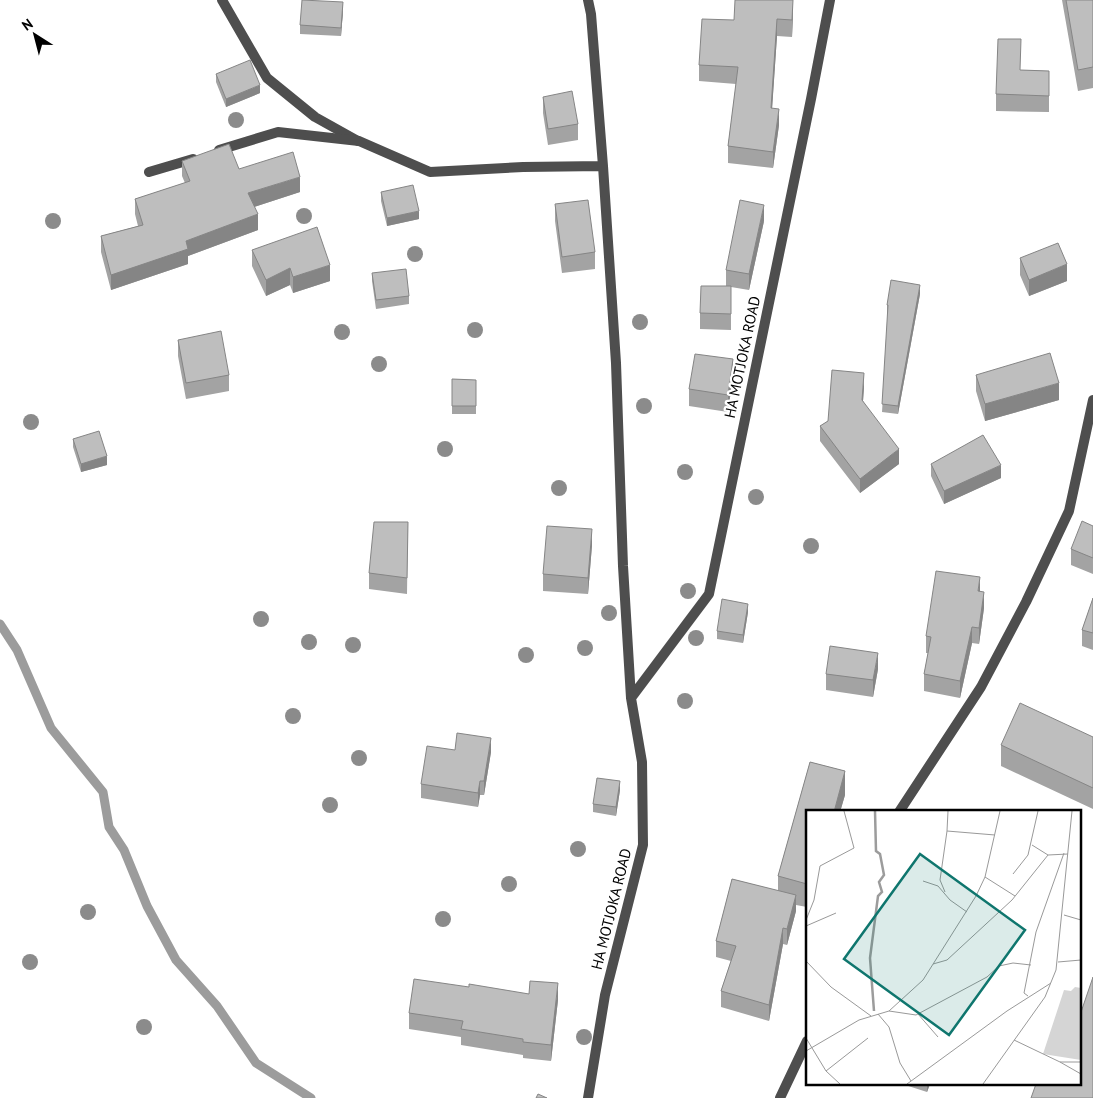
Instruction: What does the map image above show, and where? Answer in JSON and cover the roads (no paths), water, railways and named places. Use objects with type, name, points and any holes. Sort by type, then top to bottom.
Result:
[{"type":"street","points":[[222,0],[267,78],[315,117],[359,142],[430,172],[523,167],[603,166]]},
{"type":"street","name":"HA MOTJOKA ROAD","points":[[588,0],[591,14],[603,166],[616,363],[623,566],[631,698],[642,762],[643,845],[604,995],[588,1098]]},
{"type":"street","name":"HA MOTJOKA ROAD","points":[[631,698],[709,594],[812,99],[830,0]]},
{"type":"street","points":[[149,172],[278,132],[359,142]]},
{"type":"street","points":[[900,810],[981,687],[1026,602],[1065,520],[1071,503],[1093,400]]},
{"type":"street","points":[[780,1098],[806,1043]]},
{"type":"waterway","points":[[0,624],[17,650],[51,728],[103,792],[109,827],[124,850],[147,906],[176,960],[217,1006],[256,1063],[311,1098]]}]
